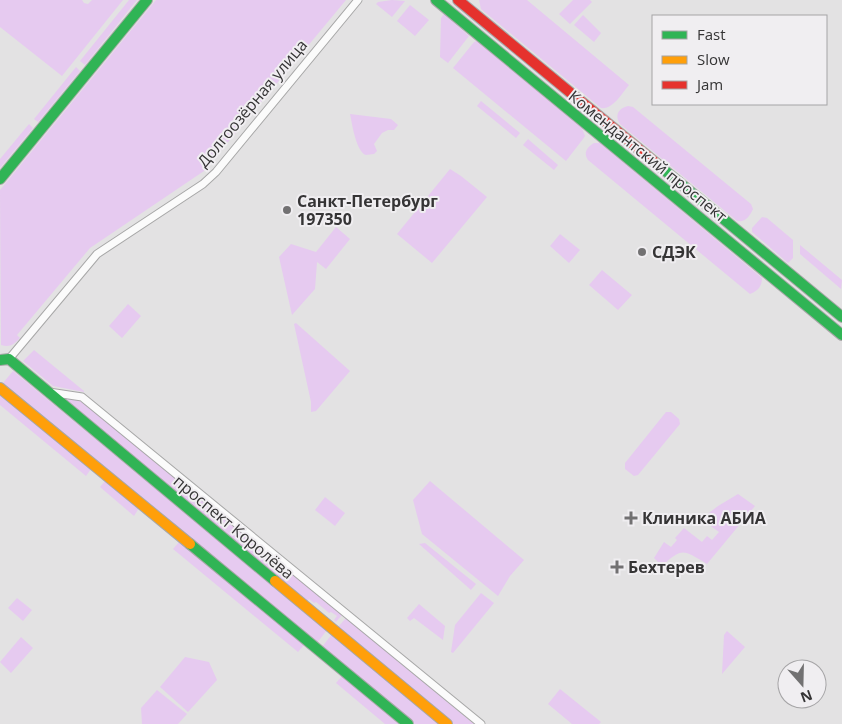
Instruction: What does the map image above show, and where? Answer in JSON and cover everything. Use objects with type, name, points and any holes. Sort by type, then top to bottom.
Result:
[{"type":"main road","points":[[0,179],[147,0]]},
{"type":"main road","name":"Комендантский проспект","points":[[436,0],[842,335]]},
{"type":"main road","name":"Комендантский проспект","points":[[458,0],[842,317]]},
{"type":"main road","name":"проспект Королёва","points":[[4,359],[49,392],[447,724]]},
{"type":"main road","points":[[0,388],[408,724]]},
{"type":"street","name":"Долгоозёрная улица","points":[[4,359],[97,254],[203,184],[216,172],[358,0]]},
{"type":"street","points":[[49,392],[82,397],[481,724]]},
{"type":"shaded area","points":[[0,0],[82,0],[88,4],[92,0],[123,0],[62,76],[0,27]]},
{"type":"shaded area","points":[[129,0],[137,0],[85,65],[80,61]]},
{"type":"shaded area","points":[[156,0],[346,0],[204,171],[90,248],[17,335],[20,338],[12,345],[1,345],[0,190]]},
{"type":"shaded area","points":[[392,0],[405,1],[392,17],[376,4]]},
{"type":"shaded area","points":[[479,0],[527,0],[629,85],[613,104],[601,108],[481,9]]},
{"type":"shaded area","points":[[573,0],[590,0],[592,2],[570,24],[559,14]]},
{"type":"shaded area","points":[[410,5],[429,20],[415,36],[397,21]]},
{"type":"shaded area","points":[[444,14],[469,36],[448,63],[440,57],[441,18]]},
{"type":"shaded area","points":[[583,15],[601,33],[594,42],[574,25]]},
{"type":"shaded area","points":[[477,41],[582,128],[585,136],[566,161],[453,68],[474,42]]},
{"type":"shaded area","points":[[76,67],[80,71],[38,122],[34,119]]},
{"type":"shaded area","points":[[481,101],[520,133],[516,138],[477,106]]},
{"type":"shaded area","points":[[628,106],[633,107],[751,204],[753,209],[749,216],[745,220],[737,221],[620,124],[617,118],[618,112]]},
{"type":"shaded area","points":[[350,114],[391,119],[398,125],[394,130],[382,133],[374,144],[377,151],[374,154],[366,155],[357,143]]},
{"type":"shaded area","points":[[29,124],[33,128],[0,168],[0,159]]},
{"type":"shaded area","points":[[528,139],[558,165],[554,170],[523,145]]},
{"type":"shaded area","points":[[594,143],[600,143],[762,278],[759,288],[750,294],[588,160],[586,150]]},
{"type":"shaded area","points":[[450,169],[487,197],[432,263],[397,234]]},
{"type":"shaded area","points":[[762,217],[767,218],[793,240],[793,258],[788,263],[752,232],[752,228]]},
{"type":"shaded area","points":[[336,227],[350,239],[326,269],[317,262],[315,289],[292,315],[279,257],[291,244],[316,252]]},
{"type":"shaded area","points":[[560,234],[580,250],[569,263],[550,246]]},
{"type":"shaded area","points":[[800,245],[842,280],[841,289],[800,254]]},
{"type":"shaded area","points":[[602,270],[632,295],[618,310],[589,285]]},
{"type":"shaded area","points":[[128,304],[141,316],[122,338],[109,326]]},
{"type":"shaded area","points":[[296,323],[350,371],[316,411],[311,412],[311,402],[294,324]]},
{"type":"shaded area","points":[[34,350],[84,392],[53,386],[23,361]]},
{"type":"shaded area","points":[[13,371],[327,630],[317,643],[3,383]]},
{"type":"shaded area","points":[[0,394],[91,469],[86,476],[0,405]]},
{"type":"shaded area","points":[[69,398],[83,402],[342,615],[336,622],[334,620],[337,616],[331,612],[329,613],[316,602],[314,603],[309,599],[307,602],[66,402]]},
{"type":"shaded area","points":[[666,412],[671,412],[679,419],[680,424],[638,475],[634,476],[625,469],[625,463]]},
{"type":"shaded area","points":[[105,481],[139,508],[134,516],[100,487]]},
{"type":"shaded area","points":[[430,481],[524,560],[510,576],[498,596],[422,534],[413,500]]},
{"type":"shaded area","points":[[738,494],[755,506],[707,564],[688,553],[679,553],[662,566],[654,558],[664,542],[671,547],[677,540],[675,538],[684,528],[702,542],[707,536],[712,540],[719,532],[701,519]]},
{"type":"shaded area","points":[[325,497],[345,513],[335,526],[315,510]]},
{"type":"shaded area","points":[[179,542],[304,645],[298,652],[173,549]]},
{"type":"shaded area","points":[[425,543],[476,584],[471,590],[419,544]]},
{"type":"shaded area","points":[[481,593],[494,603],[453,653],[451,652],[455,625]]},
{"type":"shaded area","points":[[17,598],[32,610],[23,621],[8,608]]},
{"type":"shaded area","points":[[419,604],[445,626],[443,640],[414,618],[410,621],[407,618]]},
{"type":"shaded area","points":[[346,618],[474,724],[454,724],[338,627]]},
{"type":"shaded area","points":[[727,631],[745,647],[722,674],[724,635]]},
{"type":"shaded area","points":[[332,634],[441,724],[415,724],[322,647]]},
{"type":"shaded area","points":[[21,637],[33,648],[11,673],[0,662]]},
{"type":"shaded area","points":[[185,657],[209,662],[217,680],[188,712],[160,687]]},
{"type":"shaded area","points":[[342,676],[399,724],[385,724],[336,683]]},
{"type":"shaded area","points":[[560,689],[601,722],[599,724],[572,724],[548,704]]},
{"type":"shaded area","points":[[157,690],[187,714],[178,724],[142,724],[141,708]]},
{"type":"traffic: fast","points":[[0,179],[147,0]]},
{"type":"traffic: fast","points":[[436,0],[842,335]]},
{"type":"traffic: fast","points":[[657,164],[842,317]]},
{"type":"traffic: fast","points":[[0,360],[9,359],[275,581]]},
{"type":"traffic: fast","points":[[190,544],[408,724]]},
{"type":"traffic: slow","points":[[0,388],[190,544]]},
{"type":"traffic: slow","points":[[275,581],[447,724]]},
{"type":"traffic: jam","points":[[458,0],[657,164]]},
{"type":"place","name":"Санкт-Петербург 197350","points":[[287,210]]},
{"type":"place","name":"СДЭК","points":[[642,252]]},
{"type":"place","name":"Клиника АБИА","points":[[631,518]]},
{"type":"place","name":"Бехтерев","points":[[617,567]]}]
